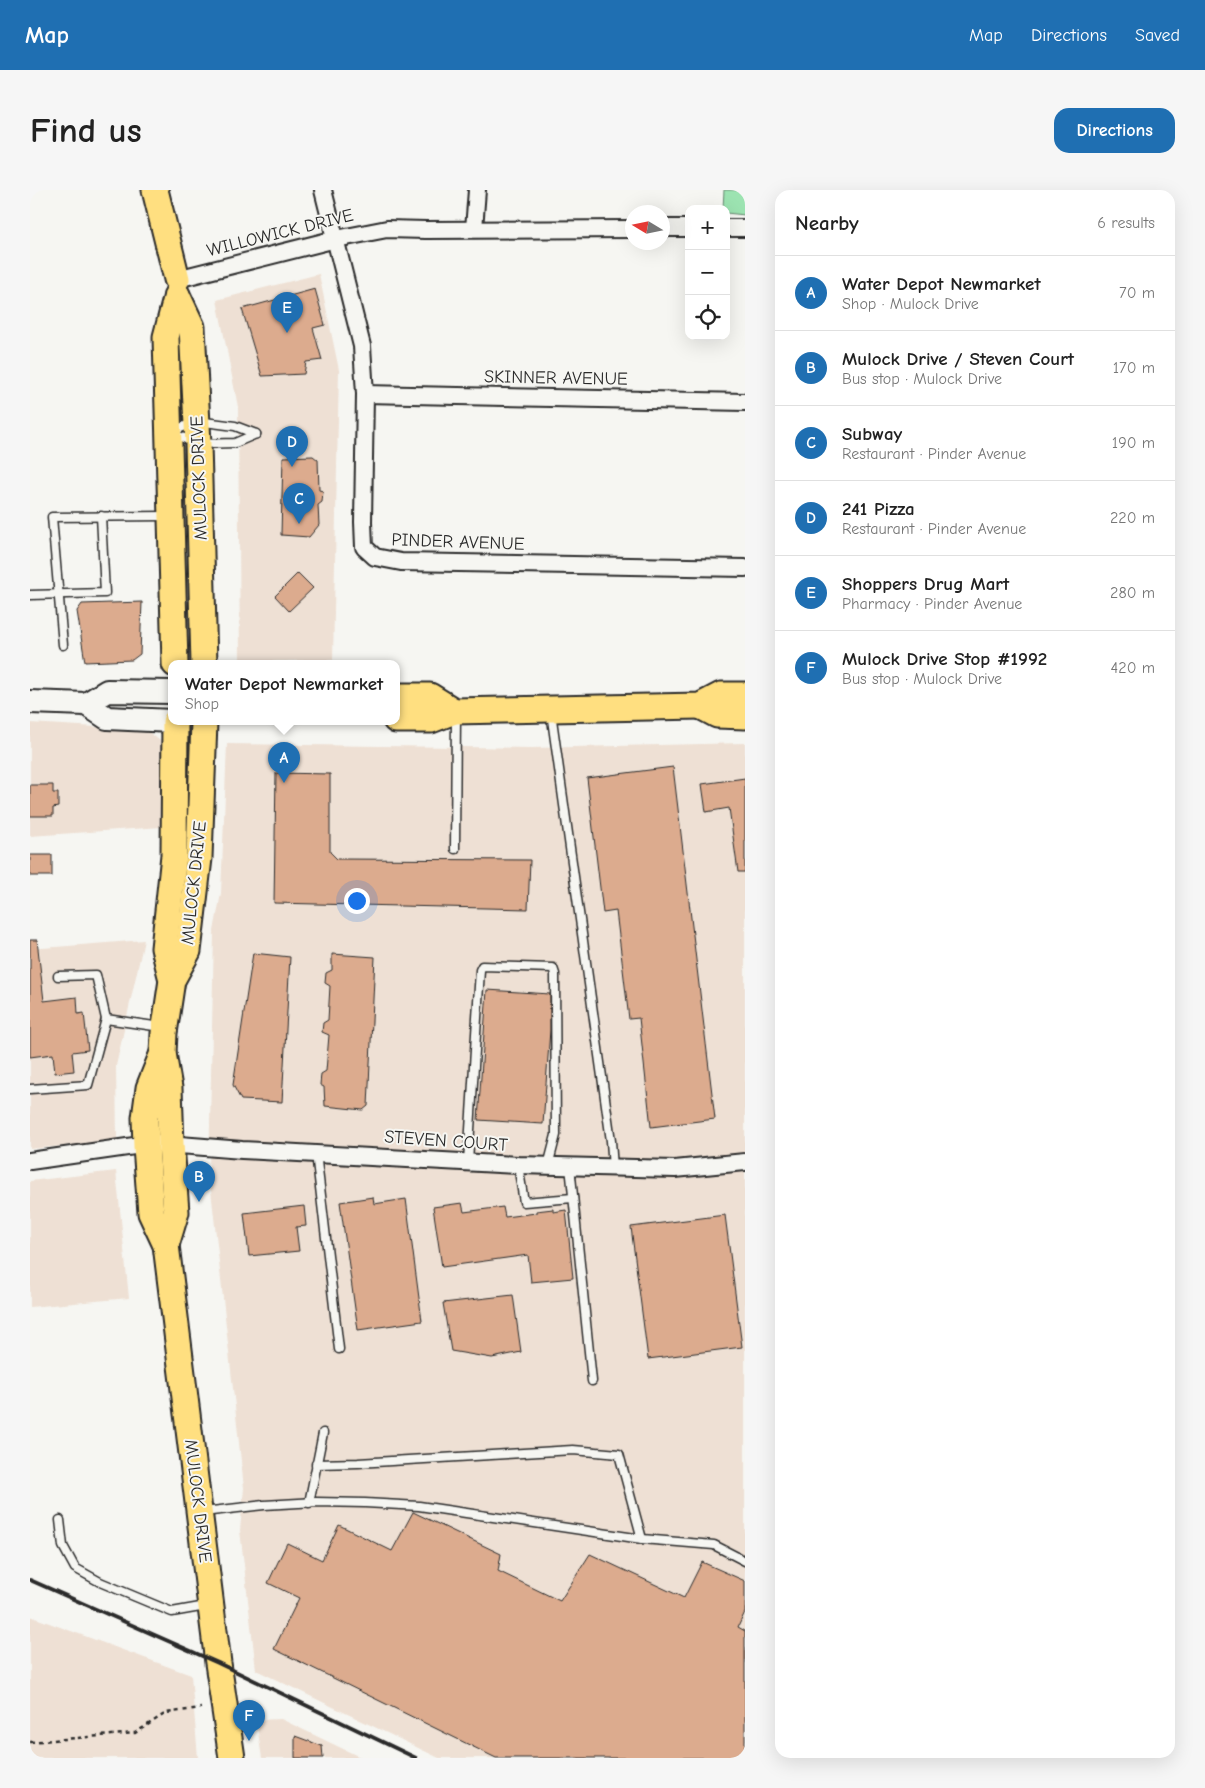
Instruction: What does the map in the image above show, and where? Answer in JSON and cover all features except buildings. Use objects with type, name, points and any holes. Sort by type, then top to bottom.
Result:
[{"type":"main road","name":"MULOCK DRIVE","points":[[154,190],[177,287],[192,327],[198,433],[204,660]]},
{"type":"main road","name":"MULOCK DRIVE","points":[[175,660],[166,336],[177,287]]},
{"type":"main road","points":[[86,704],[107,691],[168,692]]},
{"type":"main road","points":[[400,720],[431,720],[455,711],[700,706],[721,695],[745,696]]},
{"type":"main road","points":[[400,696],[430,696],[455,711]]},
{"type":"main road","points":[[30,702],[86,704],[107,718],[168,721]]},
{"type":"main road","points":[[700,706],[717,715],[745,716]]},
{"type":"main road","name":"MULOCK DRIVE","points":[[172,980],[164,948],[174,855],[173,725]]},
{"type":"main road","name":"MULOCK DRIVE","points":[[204,725],[199,858],[188,951],[172,980],[162,1053],[149,1088],[145,1118],[151,1213],[166,1245],[210,1605],[232,1758]]},
{"type":"main road","name":"MULOCK DRIVE","points":[[162,1053],[169,1088],[176,1212],[166,1245]]},
{"type":"street","name":"PINDER AVENUE","points":[[323,190],[362,346],[365,394],[364,547],[375,557],[401,562],[745,568]]},
{"type":"street","points":[[474,229],[477,190]]},
{"type":"street","points":[[670,228],[685,228]]},
{"type":"street","points":[[730,228],[745,228]]},
{"type":"street","name":"WILLOWICK DRIVE","points":[[177,287],[336,239],[387,229],[625,229]]},
{"type":"street","name":"SKINNER AVENUE","points":[[365,394],[745,402]]},
{"type":"street","name":"STEVEN COURT","points":[[30,1160],[146,1146],[155,1143],[316,1154],[548,1166],[675,1168],[745,1162]]},
{"type":"lane","points":[[170,432],[198,433],[235,426],[256,434],[235,443],[198,433],[170,432]]},
{"type":"lane","points":[[30,595],[105,593],[101,516]]},
{"type":"lane","points":[[63,645],[52,517],[172,516]]},
{"type":"lane","points":[[550,709],[611,1141],[613,1168]]},
{"type":"lane","points":[[455,711],[455,849]]},
{"type":"lane","points":[[468,1162],[480,970],[482,966],[553,968],[555,974],[556,1134],[548,1166]]},
{"type":"lane","points":[[30,1089],[88,1085],[106,1019],[96,975],[58,976]]},
{"type":"lane","points":[[106,1019],[164,1028]]},
{"type":"lane","points":[[316,1154],[339,1349]]},
{"type":"lane","points":[[518,1165],[524,1202],[573,1198]]},
{"type":"lane","points":[[570,1166],[592,1381]]},
{"type":"lane","points":[[309,1502],[323,1432]]},
{"type":"lane","points":[[316,1464],[573,1450],[619,1454],[642,1539]]},
{"type":"lane","points":[[199,1513],[264,1504],[309,1502],[419,1506],[642,1539],[714,1545],[745,1561]]},
{"type":"lane","points":[[60,1520],[63,1546],[75,1568],[100,1582],[172,1612],[210,1605]]},
{"type":"path","points":[[30,1742],[135,1733],[166,1713],[201,1708]]},
{"type":"shaded area","points":[[319,274],[339,370],[333,660],[240,660],[238,407],[217,300]]},
{"type":"shaded area","points":[[30,723],[146,730],[163,743],[162,827],[30,836]]},
{"type":"shaded area","points":[[745,743],[745,1758],[439,1758],[256,1670],[240,1530],[244,1488],[209,1172],[214,931],[221,893],[227,744],[531,748]]},
{"type":"shaded area","points":[[144,940],[116,1066],[117,1141],[30,1149],[30,949]]},
{"type":"shaded area","points":[[116,1171],[129,1298],[30,1307],[30,1181]]},
{"type":"shaded area","points":[[30,1616],[191,1675],[198,1758],[30,1758]]},
{"type":"shaded area","points":[[281,1719],[362,1758],[262,1758],[256,1720]]},
{"type":"green space","points":[[724,190],[745,190],[745,215],[730,213],[730,205],[723,205]]},
{"type":"railway","points":[[30,1580],[218,1663],[416,1758]]},
{"type":"place","name":"Shoppers Drug Mart","points":[[287,333]]},
{"type":"place","name":"241 Pizza","points":[[292,467]]},
{"type":"place","name":"Subway","points":[[299,524]]},
{"type":"place","name":"Water Depot Newmarket","points":[[284,783]]},
{"type":"place","name":"Mulock Drive / Steven Court","points":[[199,1202]]},
{"type":"place","name":"Mulock Drive Stop #1992","points":[[249,1741]]}]
